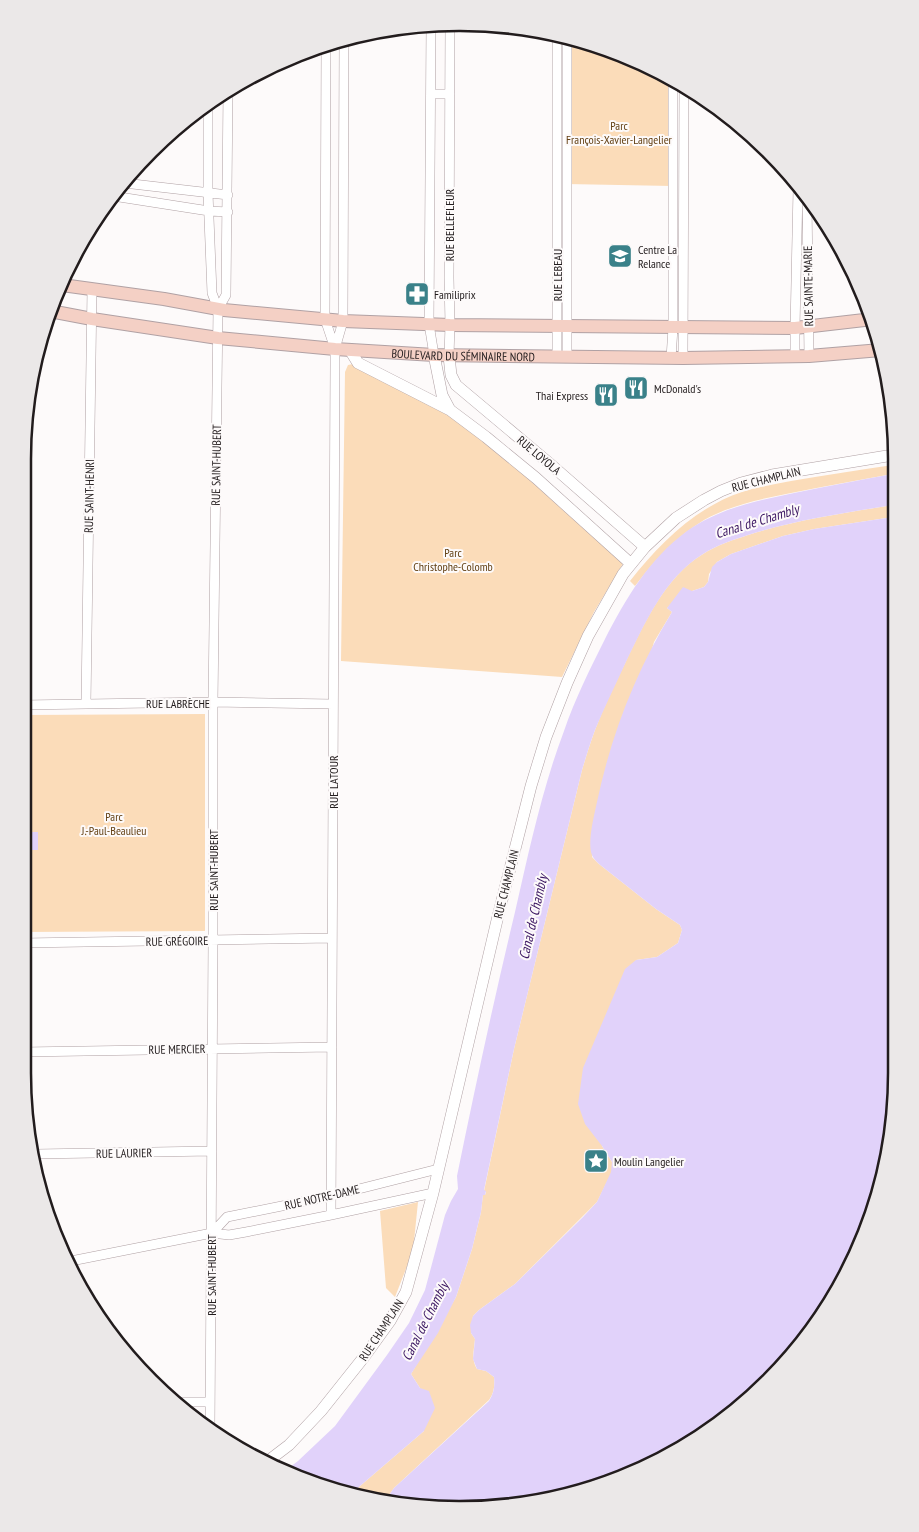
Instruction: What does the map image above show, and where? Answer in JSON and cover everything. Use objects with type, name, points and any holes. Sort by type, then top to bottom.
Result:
[{"type":"main road","points":[[68,286],[164,299],[218,310],[344,321],[450,325],[808,328],[864,320]]},
{"type":"main road","name":"BOULEVARD DU SÉMINAIRE NORD","points":[[58,312],[218,338],[335,349],[449,356],[677,358],[809,356],[873,351]]},
{"type":"street","name":"RUE BELLEFLEUR","points":[[449,356],[450,31]]},
{"type":"street","name":"RUE BELLEFLEUR","points":[[431,32],[430,324],[434,355]]},
{"type":"street","name":"RUE LEBEAU","points":[[557,43],[557,193],[562,357]]},
{"type":"street","name":"RUE LEBEAU","points":[[562,326],[567,193],[567,45]]},
{"type":"street","name":"RUE LATOUR","points":[[331,1215],[335,349],[344,321],[344,47]]},
{"type":"street","name":"RUE LATOUR","points":[[326,53],[325,319],[335,349]]},
{"type":"street","points":[[326,73],[344,72]]},
{"type":"street","points":[[672,88],[672,184],[678,328]]},
{"type":"street","points":[[431,94],[450,94]]},
{"type":"street","points":[[677,358],[684,184],[684,95]]},
{"type":"street","name":"RUE SAINT-HUBERT","points":[[218,310],[226,294],[228,196],[225,101]]},
{"type":"street","name":"RUE SAINT-HUBERT","points":[[208,113],[208,193],[212,293],[218,310],[213,702],[210,1420]]},
{"type":"street","points":[[326,136],[344,135]]},
{"type":"street","points":[[133,183],[228,196]]},
{"type":"street","points":[[672,184],[684,184]]},
{"type":"street","points":[[557,193],[567,193]]},
{"type":"street","points":[[122,196],[209,211],[228,212]]},
{"type":"street","name":"RUE SAINTE-MARIE","points":[[800,200],[809,356]]},
{"type":"street","name":"RUE SAINTE-MARIE","points":[[796,356],[794,328],[802,217],[805,207]]},
{"type":"street","points":[[326,223],[344,222]]},
{"type":"street","points":[[326,274],[344,274]]},
{"type":"street","name":"RUE SAINT-HENRI","points":[[86,703],[92,289]]},
{"type":"street","name":"RUE LOYOLA","points":[[350,350],[358,363],[450,410],[486,437],[536,478],[630,563]]},
{"type":"street","points":[[434,355],[442,395],[450,410]]},
{"type":"street","name":"RUE LOYOLA","points":[[449,356],[450,375],[456,385],[549,463],[644,547]]},
{"type":"street","name":"RUE CHAMPLAIN","points":[[272,1458],[289,1445],[321,1412],[390,1321],[406,1292],[433,1193],[498,916],[531,786],[546,737],[567,683],[588,636],[622,574],[644,547],[676,518],[715,494],[741,483],[786,472],[888,456]]},
{"type":"street","points":[[536,478],[549,463]]},
{"type":"street","name":"RUE LABRÈCHE","points":[[31,705],[213,702],[333,704]]},
{"type":"street","name":"RUE GRÉGOIRE","points":[[31,944],[332,938]]},
{"type":"street","name":"RUE MERCIER","points":[[31,1052],[332,1047]]},
{"type":"street","name":"RUE LAURIER","points":[[39,1154],[212,1151]]},
{"type":"street","name":"RUE NOTRE-DAME","points":[[212,1233],[227,1217],[331,1196],[438,1169]]},
{"type":"street","name":"RUE NOTRE-DAME","points":[[74,1261],[212,1233],[229,1235],[433,1193]]},
{"type":"street","points":[[187,1402],[210,1402]]},
{"type":"green space","name":"Parc François-Xavier-Langelier","points":[[568,45],[623,64],[649,75],[672,88],[672,186],[566,184]]},
{"type":"green space","name":"Parc Christophe-Colomb","points":[[358,363],[444,411],[485,441],[624,562],[594,612],[562,677],[341,661],[345,372],[348,365]]},
{"type":"green space","points":[[888,466],[888,475],[829,485],[746,503],[714,515],[675,541],[635,586],[630,581],[666,541],[680,528],[709,507],[742,492],[773,484]]},
{"type":"green space","points":[[888,506],[888,518],[814,529],[783,536],[731,554],[717,562],[709,574],[708,582],[704,587],[692,591],[667,608],[672,612],[654,642],[592,857],[656,909],[680,925],[682,930],[678,943],[657,957],[636,960],[602,1146],[612,1162],[612,1172],[597,1202],[515,1284],[473,1316],[471,1333],[475,1339],[473,1355],[475,1366],[477,1369],[486,1371],[494,1377],[494,1389],[489,1400],[394,1488],[389,1495],[357,1488],[424,1431],[420,1388],[411,1374],[456,1297],[472,1249],[481,1212],[483,1194],[485,1195],[486,1192],[484,1191],[514,1049],[582,770],[602,712],[626,661],[649,616],[667,588],[678,575],[703,554],[719,545],[748,535],[820,517]]},
{"type":"green space","name":"Parc J.-Paul-Beaulieu","points":[[205,714],[205,931],[31,932],[31,715]]},
{"type":"green space","points":[[418,1202],[413,1251],[395,1297],[386,1288],[380,1211]]},
{"type":"water","name":"Canal de Chambly","points":[[888,475],[888,506],[820,517],[748,535],[719,545],[689,564],[656,603],[598,722],[582,770],[514,1049],[484,1190],[486,1191],[485,1195],[483,1195],[472,1249],[456,1297],[438,1333],[411,1374],[420,1388],[429,1391],[435,1408],[424,1431],[357,1488],[322,1478],[291,1466],[335,1426],[409,1323],[425,1290],[445,1215],[458,1189],[457,1176],[485,1044],[531,843],[549,775],[568,719],[583,684],[621,609],[640,580],[661,554],[673,542],[700,523],[712,516],[739,506]]},
{"type":"water","points":[[888,518],[887,1101],[880,1156],[873,1183],[865,1210],[844,1262],[816,1310],[781,1355],[762,1375],[742,1394],[697,1429],[649,1457],[597,1478],[543,1493],[488,1500],[460,1501],[389,1495],[394,1488],[491,1398],[494,1389],[494,1377],[486,1371],[477,1369],[473,1359],[475,1339],[471,1333],[470,1325],[473,1316],[515,1284],[583,1217],[597,1202],[611,1172],[612,1162],[585,1124],[578,1104],[583,1068],[625,969],[636,960],[657,957],[678,943],[682,930],[680,925],[656,909],[598,863],[592,855],[590,844],[594,814],[617,728],[636,680],[672,612],[667,608],[683,587],[692,591],[704,587],[708,582],[712,567],[731,554],[783,536],[814,529]]},
{"type":"water","points":[[31,832],[38,832],[38,850],[31,850]]},
{"type":"place","name":"Centre La Relance","points":[[620,256]]},
{"type":"place","name":"Familiprix","points":[[417,294]]},
{"type":"place","name":"McDonald's","points":[[636,388]]},
{"type":"place","name":"Thai Express","points":[[606,395]]},
{"type":"place","name":"Moulin Langelier","points":[[596,1161]]}]
